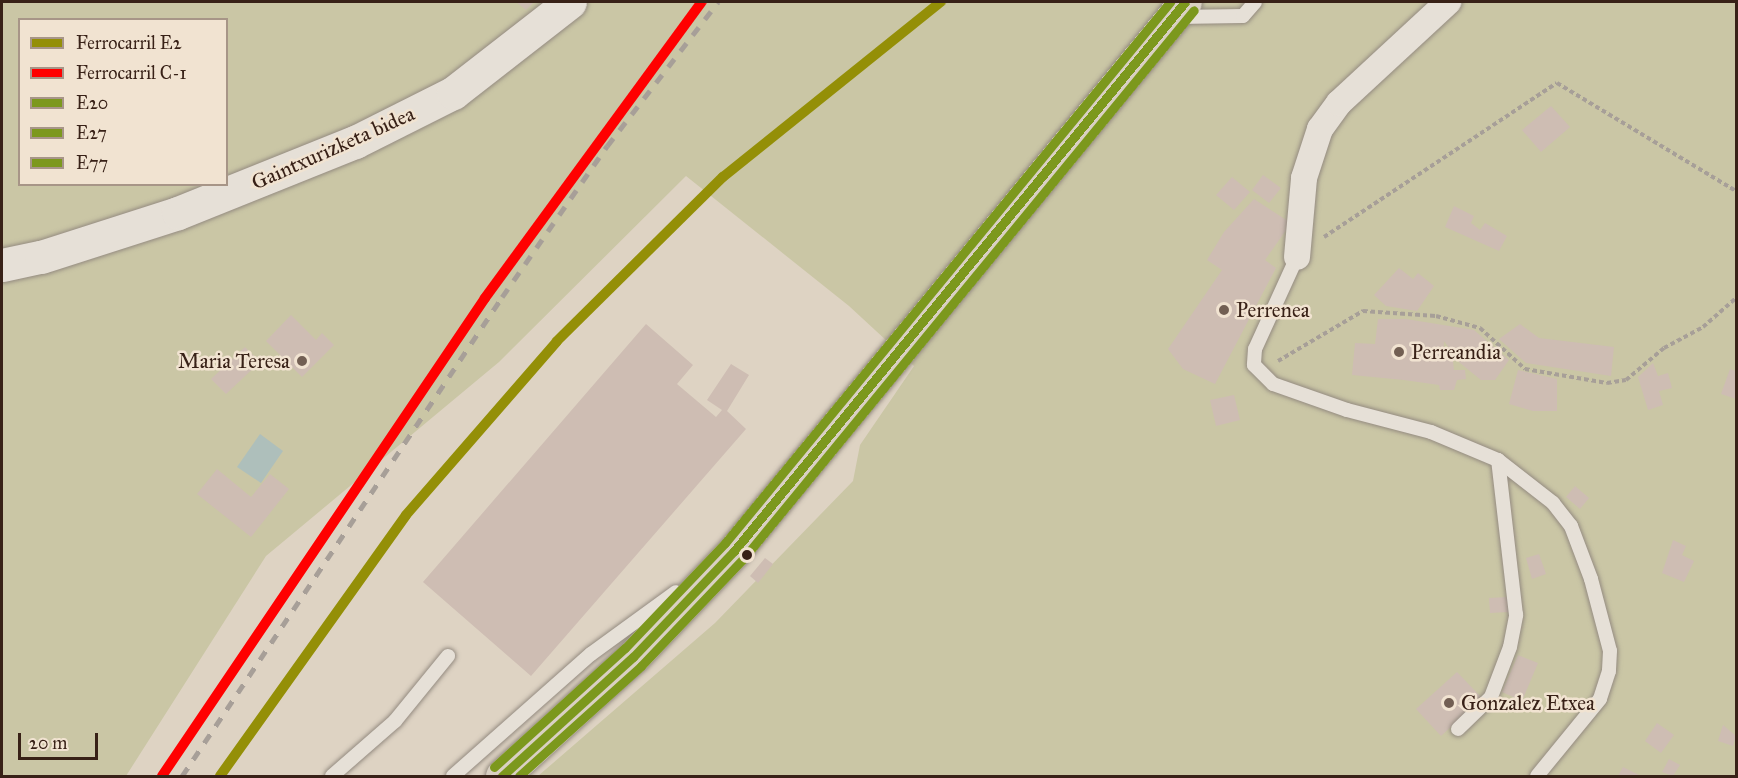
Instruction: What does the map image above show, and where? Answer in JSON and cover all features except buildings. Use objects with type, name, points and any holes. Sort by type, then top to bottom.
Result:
[{"type":"main road","name":"Gaintxurizketa bidea","points":[[2,265],[41,257],[178,213],[355,142],[453,93],[570,2]]},
{"type":"main road","points":[[502,777],[633,657],[734,551],[1178,9]]},
{"type":"street","points":[[1297,257],[1304,178],[1320,129],[1339,104],[1448,2]]},
{"type":"lane","points":[[1178,9],[1243,16],[1255,2]]},
{"type":"lane","points":[[1297,257],[1255,349],[1254,365],[1273,384],[1347,410],[1431,432],[1498,460],[1553,503],[1571,526],[1591,579],[1610,651],[1609,670],[1600,699],[1537,777]]},
{"type":"lane","points":[[1458,729],[1491,697],[1510,646],[1516,615],[1498,460]]},
{"type":"lane","points":[[453,777],[591,654],[734,551]]},
{"type":"lane","points":[[332,777],[395,720],[448,656]]},
{"type":"path","points":[[1297,257],[1359,212],[1557,83],[1737,191]]},
{"type":"path","points":[[1261,372],[1363,312],[1436,316],[1480,328],[1526,369],[1607,383],[1626,380],[1664,348],[1703,327],[1737,298]]},
{"type":"shaded area","points":[[2,2],[1736,2],[1736,776],[538,776],[715,623],[853,481],[860,445],[914,366],[849,306],[686,176],[499,362],[266,556],[126,776],[2,776]]},
{"type":"shaded area","points":[[260,434],[283,451],[261,483],[237,467]]},
{"type":"railway","points":[[182,776],[502,297],[607,146],[718,2]]},
{"type":"rail line","name":"C-1","points":[[162,776],[485,298],[702,2]]},
{"type":"rail line","name":"E2","points":[[220,776],[406,515],[557,341],[723,177],[941,2]]},
{"type":"transit line","name":"E77","points":[[494,767],[625,648],[725,543],[1170,2]]},
{"type":"transit line","name":"E20","points":[[502,776],[633,657],[734,551],[1185,2]]},
{"type":"transit line","name":"E27","points":[[519,776],[641,666],[743,559],[1194,10]]},
{"type":"place","name":"Perrenea","points":[[1224,310]]},
{"type":"place","name":"Perreandia","points":[[1399,352]]},
{"type":"place","name":"Maria Teresa","points":[[302,361]]},
{"type":"place","name":"Gonzalez Etxea","points":[[1449,703]]}]
